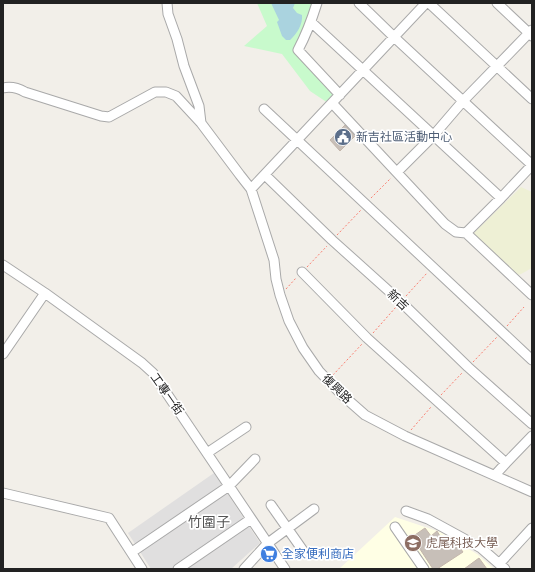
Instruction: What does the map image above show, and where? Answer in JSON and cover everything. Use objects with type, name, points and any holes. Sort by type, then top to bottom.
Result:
[{"type":"street","points":[[167,3],[168,14],[178,39],[184,66],[199,106],[201,123]]},
{"type":"street","points":[[316,3],[311,22],[298,50],[340,95]]},
{"type":"street","points":[[359,3],[532,165],[466,233]]},
{"type":"street","points":[[3,88],[8,87],[20,89],[25,92],[101,116],[109,116],[155,92],[166,92],[176,96],[201,123],[251,189],[428,3],[532,99]]},
{"type":"street","points":[[397,172],[433,136],[496,66],[531,33],[497,3]]},
{"type":"street","points":[[311,22],[501,198]]},
{"type":"street","points":[[332,103],[445,224],[456,232],[466,233],[532,295]]},
{"type":"street","points":[[264,109],[532,360]]},
{"type":"street","name":"新吉","points":[[264,175],[332,240],[532,424]]},
{"type":"street","name":"復興路","points":[[251,189],[274,260],[276,279],[280,295],[297,337],[319,372],[365,415],[406,436],[532,492]]},
{"type":"street","name":"工專一街","points":[[3,265],[45,293],[142,363],[153,373],[285,569]]},
{"type":"street","points":[[302,272],[367,338],[506,463]]},
{"type":"street","points":[[3,354],[45,293]]},
{"type":"street","points":[[207,453],[246,426]]},
{"type":"street","points":[[495,475],[532,436]]},
{"type":"street","points":[[132,552],[229,486],[255,459]]},
{"type":"street","points":[[3,493],[109,518],[142,569]]},
{"type":"street","points":[[271,505],[304,552]]},
{"type":"street","points":[[244,569],[268,543],[314,509]]},
{"type":"street","points":[[406,511],[428,519],[481,548],[502,566],[532,528]]},
{"type":"street","points":[[178,569],[251,519]]},
{"type":"street","points":[[394,527],[424,569]]},
{"type":"path","points":[[280,295],[397,172]]},
{"type":"path","points":[[328,380],[433,266]]},
{"type":"shaded area","points":[[521,187],[532,192],[532,268],[514,276],[476,242],[474,233]]},
{"type":"shaded area","points":[[214,473],[260,543],[231,569],[151,569],[128,533]]},
{"type":"shaded area","name":"虎尾科技大學","points":[[395,517],[440,532],[477,554],[494,569],[339,569]]},
{"type":"green space","points":[[257,3],[314,3],[294,51],[335,93],[328,103],[310,91],[282,54],[244,46],[267,26]]},
{"type":"water","points":[[271,3],[295,3],[293,8],[297,13],[302,15],[302,22],[299,29],[290,40],[286,40],[282,36],[277,22],[279,20]]},
{"type":"building","name":"新吉社區活動中心","points":[[345,125],[355,136],[340,151],[330,140]]},
{"type":"building","points":[[425,528],[431,536],[437,531],[444,543],[451,538],[463,552],[437,569],[433,569],[412,537]]},
{"type":"building","points":[[479,558],[487,569],[464,569]]},
{"type":"place","name":"新吉社區活動中心","points":[[343,137]]},
{"type":"place","name":"虎尾科技大學","points":[[413,543]]},
{"type":"place","name":"全家便利商店","points":[[269,554]]},
{"type":"district","name":"竹圍子","points":[[209,522]]}]
